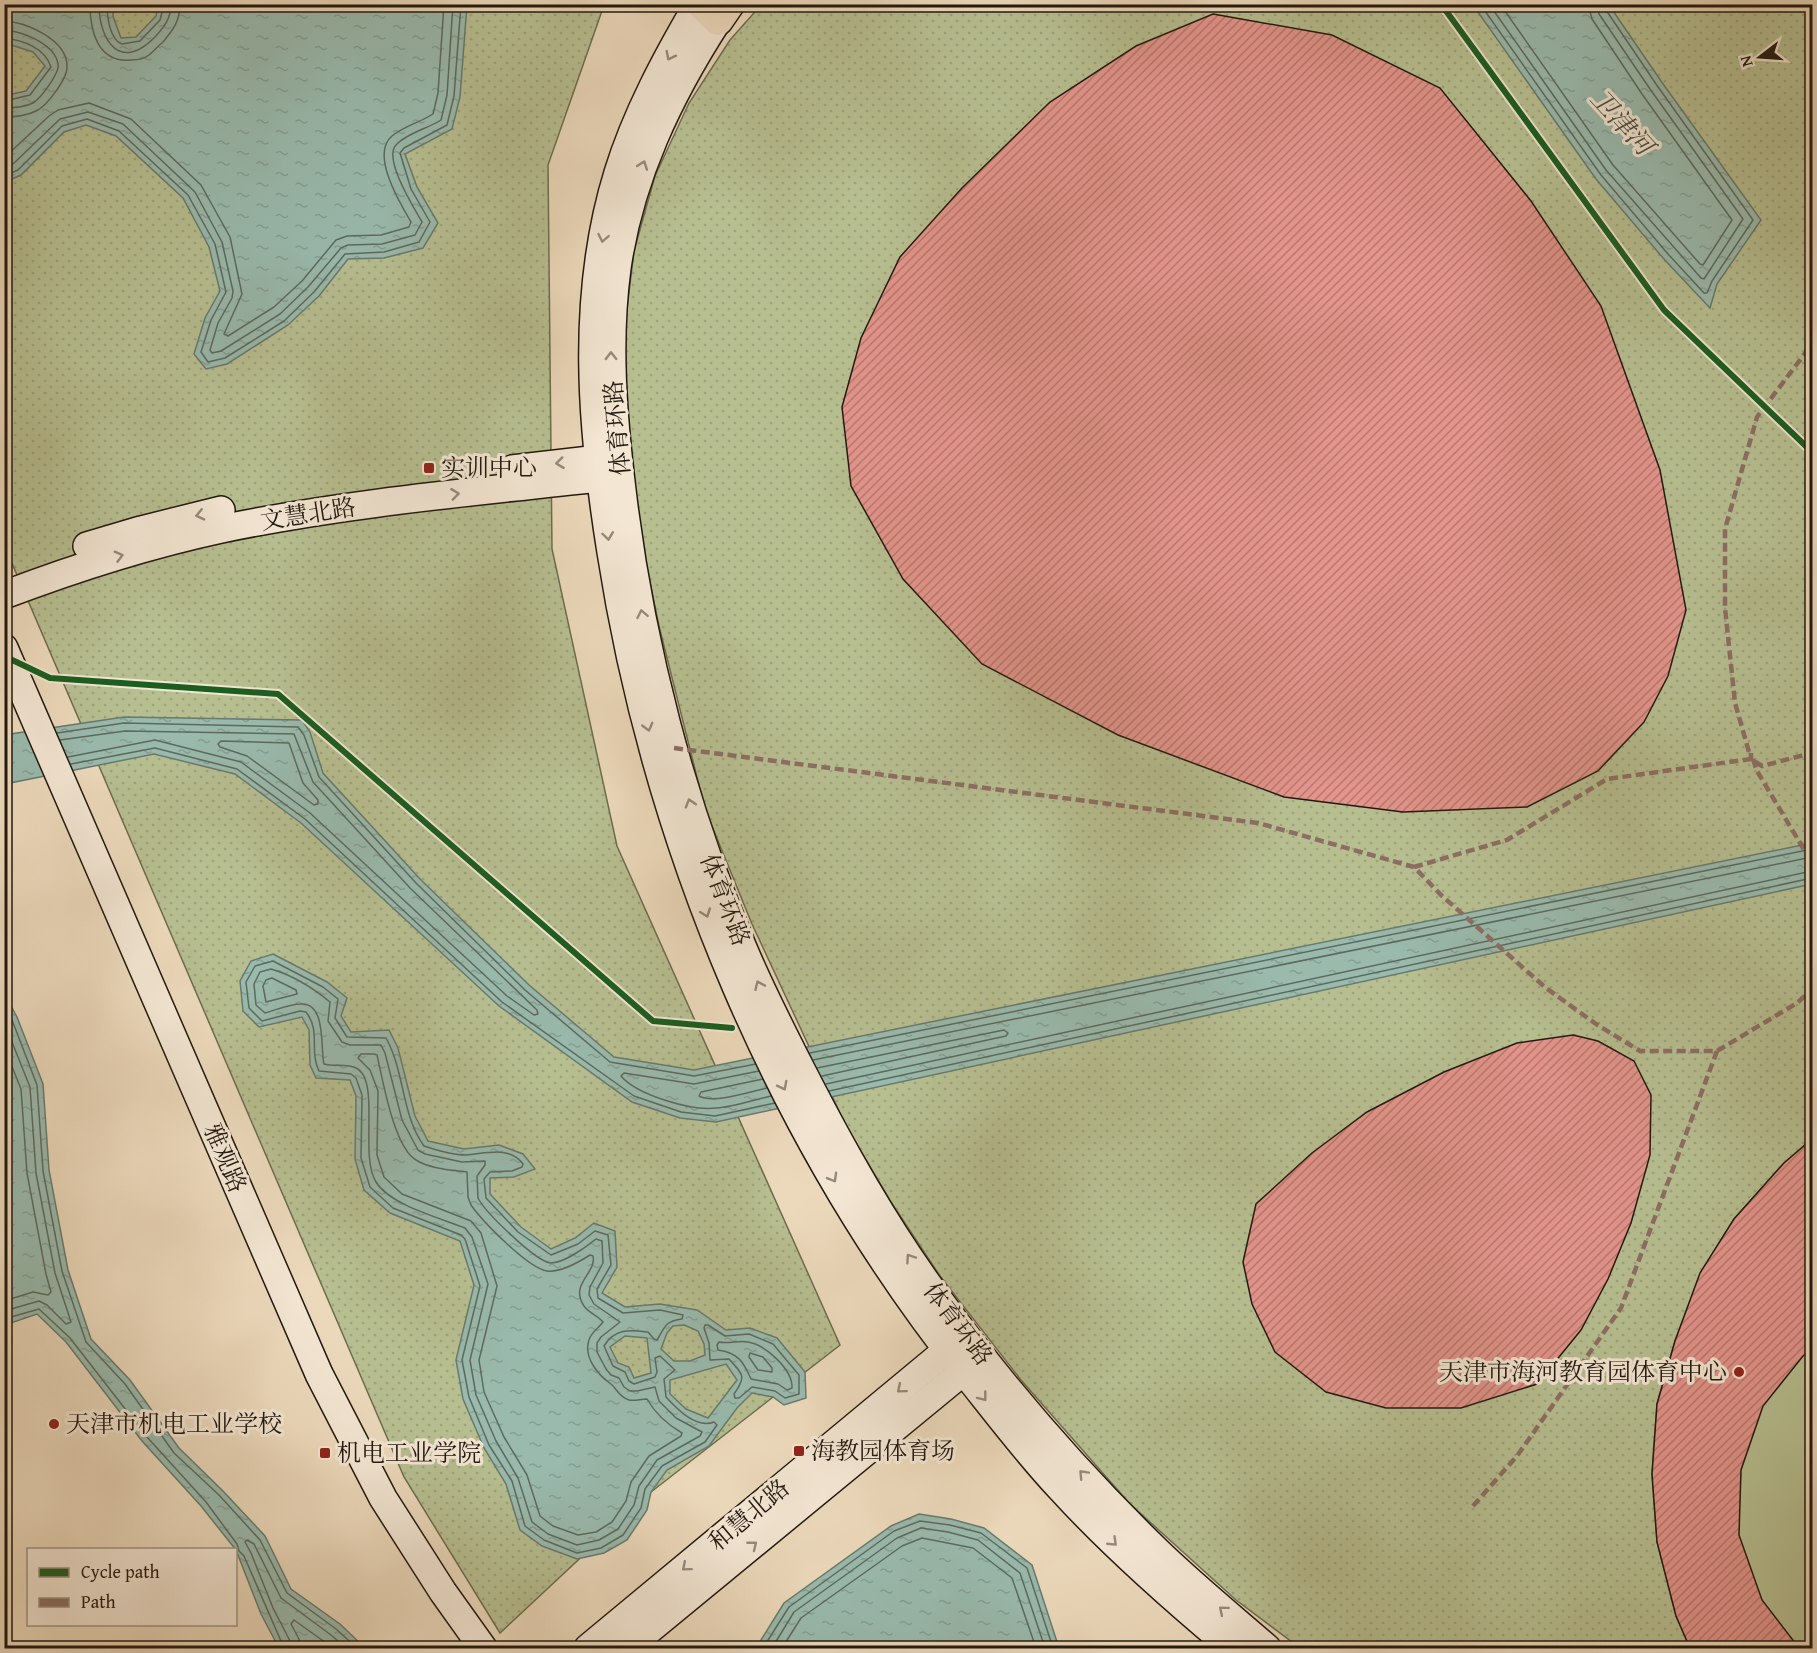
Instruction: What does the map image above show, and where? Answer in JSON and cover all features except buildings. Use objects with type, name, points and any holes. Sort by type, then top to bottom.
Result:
[{"type":"main road","name":"体育环路","points":[[712,8],[652,142],[626,218],[617,269],[611,340],[609,467],[632,562],[645,631],[677,759],[701,839],[774,1041],[815,1123],[855,1172],[1016,1437],[1092,1522],[1141,1569],[1232,1648]]},
{"type":"main road","name":"文慧北路","points":[[4,577],[132,532],[223,510],[330,492],[609,467]]},
{"type":"main road","name":"文慧北路","points":[[4,596],[100,561],[220,529],[609,467]]},
{"type":"main road","name":"雅观路","points":[[4,648],[11,688],[319,1374],[383,1498],[443,1592],[483,1648]]},
{"type":"main road","name":"雅观路","points":[[66,808],[310,1386],[368,1497],[424,1588],[465,1648]]},
{"type":"main road","name":"体育环路","points":[[964,1354],[1048,1436],[1114,1508],[1200,1591],[1267,1648]]},
{"type":"main road","name":"和慧北路","points":[[588,1648],[964,1354]]},
{"type":"main road","name":"和慧北路","points":[[627,1648],[964,1354]]},
{"type":"green space","points":[[4,5],[604,5],[548,165],[552,549],[617,846],[840,1345],[651,1492],[500,1633],[404,1477],[5,547]]},
{"type":"green space","points":[[761,5],[1812,5],[1812,1648],[1300,1648],[1236,1600],[1130,1504],[1021,1380],[940,1276],[891,1202],[846,1126],[752,924],[705,809],[659,626],[641,539],[626,438],[623,342],[634,251],[655,176],[689,103],[730,40]]},
{"type":"green space","name":"天津市海河教育园体育中心","points":[[1812,1139],[1812,1648],[1690,1648],[1676,1616],[1657,1542],[1652,1474],[1657,1404],[1675,1341],[1701,1273],[1734,1219],[1784,1163]]},
{"type":"water","points":[[5,4],[113,5],[113,16],[121,38],[136,37],[156,16],[158,5],[467,5],[460,97],[452,129],[405,154],[417,187],[438,223],[423,248],[384,258],[348,259],[319,296],[288,325],[227,364],[206,369],[194,354],[205,318],[220,291],[209,247],[183,198],[116,136],[86,125],[64,132],[21,175],[5,182],[5,93],[8,95],[26,91],[45,66],[33,52],[5,43]]},
{"type":"water","name":"卫津河","points":[[1473,5],[1609,5],[1761,220],[1717,284],[1710,308],[1663,258],[1596,179]]},
{"type":"water","points":[[124,717],[302,720],[310,732],[323,773],[420,879],[529,985],[614,1057],[694,1070],[1812,843],[1812,884],[716,1122],[680,1118],[632,1102],[499,1006],[301,823],[235,774],[154,754],[5,784],[4,735]]},
{"type":"water","points":[[273,954],[327,982],[347,998],[341,1016],[351,1032],[389,1030],[398,1048],[415,1116],[428,1141],[464,1149],[499,1145],[523,1154],[535,1169],[514,1177],[490,1178],[490,1194],[521,1227],[551,1249],[575,1238],[594,1223],[615,1231],[617,1267],[602,1293],[625,1307],[660,1304],[697,1310],[726,1330],[750,1328],[777,1338],[805,1372],[806,1398],[784,1405],[773,1397],[752,1393],[737,1408],[709,1446],[667,1470],[651,1492],[647,1510],[627,1540],[604,1553],[577,1559],[542,1546],[520,1530],[506,1484],[484,1448],[463,1399],[456,1360],[474,1285],[460,1241],[390,1213],[364,1190],[355,1159],[356,1096],[350,1080],[316,1078],[310,1065],[309,1030],[302,1017],[259,1027],[243,1011],[240,981],[251,961]],"holes":[[[684,1325],[698,1331],[704,1344],[705,1355],[690,1361],[674,1361],[661,1349],[667,1333],[673,1326]],[[625,1336],[647,1338],[651,1373],[634,1378],[629,1367],[618,1363],[610,1347]],[[726,1364],[737,1380],[708,1418],[686,1409],[670,1394],[670,1380]]]},
{"type":"water","points":[[5,995],[17,1017],[43,1084],[49,1170],[68,1270],[91,1339],[130,1380],[179,1448],[265,1536],[291,1589],[340,1624],[365,1648],[279,1648],[261,1614],[237,1548],[234,1548],[201,1506],[142,1441],[66,1342],[37,1314],[5,1325]]},
{"type":"water","points":[[919,1514],[951,1519],[984,1528],[1032,1565],[1059,1648],[756,1648],[784,1603],[891,1526]]},
{"type":"marked path","points":[[1751,753],[1751,759],[1735,703],[1725,608],[1725,529],[1757,417],[1812,344]]},
{"type":"marked path","points":[[674,748],[1258,823],[1414,867],[1441,895],[1546,988],[1596,1024],[1640,1051],[1717,1051],[1797,1003],[1812,989]]},
{"type":"marked path","points":[[1414,867],[1507,840],[1607,779],[1751,759],[1762,766],[1812,753]]},
{"type":"marked path","points":[[1753,759],[1757,771],[1812,863]]},
{"type":"marked path","points":[[1473,1506],[1517,1456],[1621,1308],[1717,1051]]},
{"type":"cycle path","points":[[1441,4],[1664,310],[1812,452]]},
{"type":"cycle path","points":[[8,658],[50,678],[278,694],[653,1021],[732,1028]]},
{"type":"place","name":"实训中心","points":[[429,468]]},
{"type":"place","name":"天津市海河教育园体育中心","points":[[1739,1372]]},
{"type":"place","name":"天津市机电工业学校","points":[[54,1424]]},
{"type":"place","name":"海教园体育场","points":[[799,1451]]},
{"type":"place","name":"机电工业学院","points":[[325,1453]]}]
